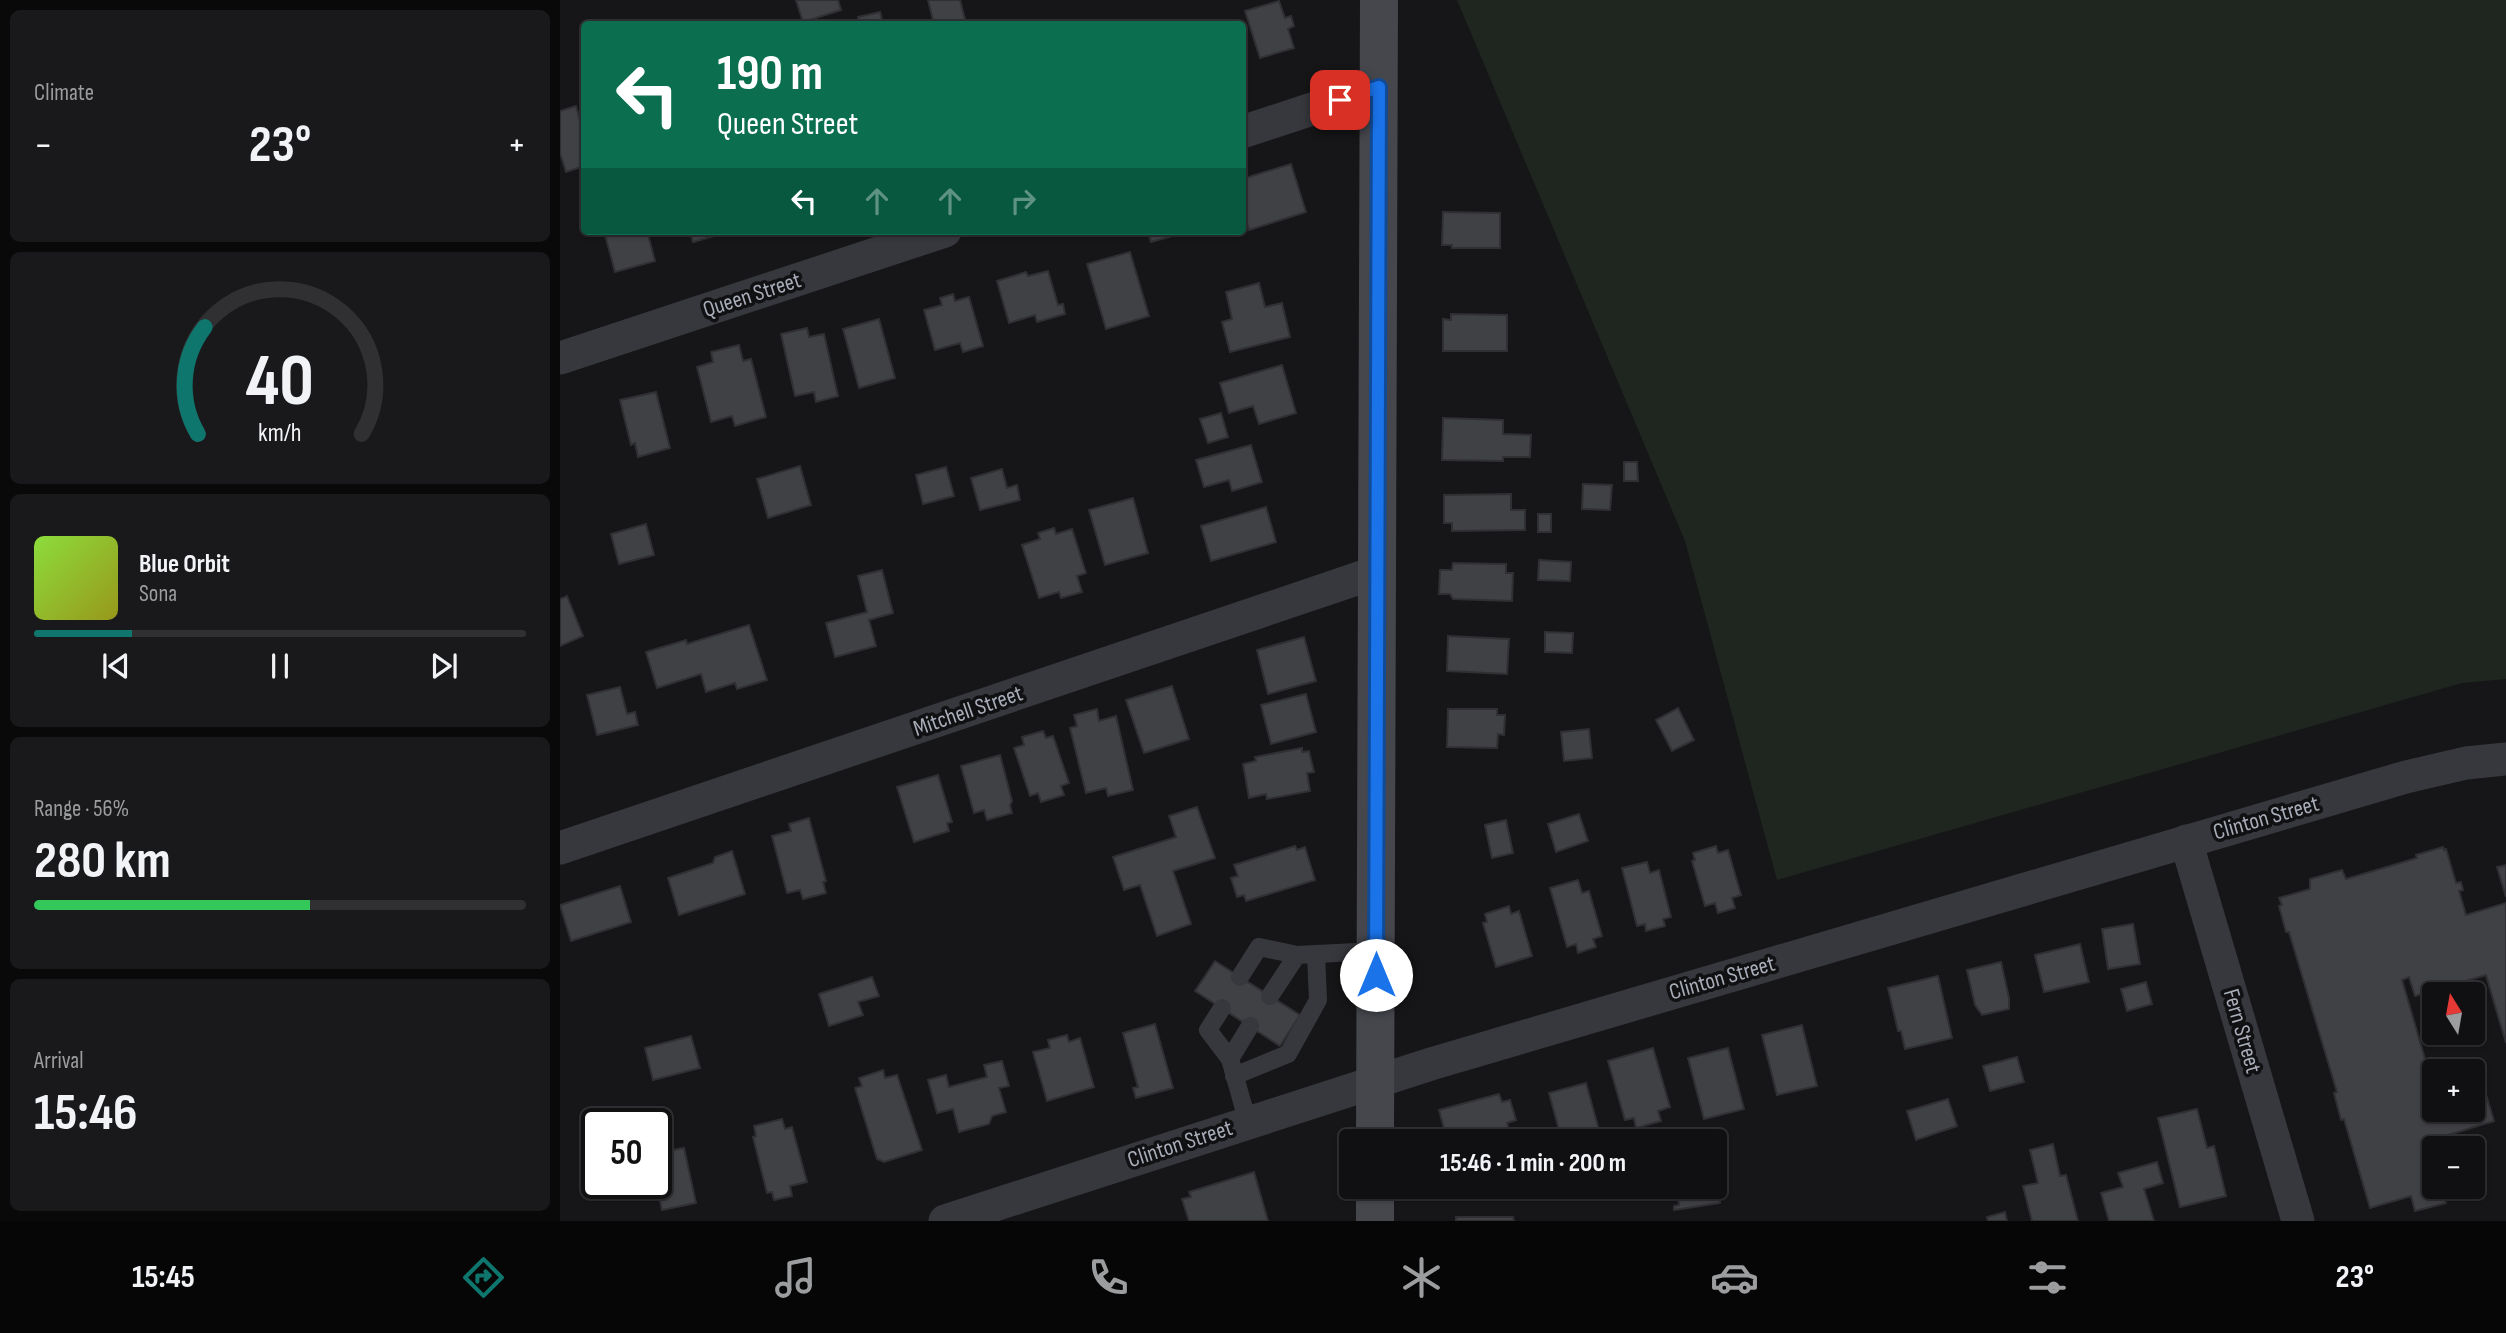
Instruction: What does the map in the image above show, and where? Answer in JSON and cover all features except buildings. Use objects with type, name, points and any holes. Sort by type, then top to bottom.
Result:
[{"type":"main road","points":[[1376,1129],[1378,0]]},
{"type":"main road","points":[[1375,1199],[1375,1221]]},
{"type":"street","points":[[1246,131],[1379,87]]},
{"type":"street","name":"Queen Street","points":[[560,358],[932,235]]},
{"type":"street","name":"Mitchell Street","points":[[560,848],[1377,572]]},
{"type":"street","name":"Clinton Street","points":[[945,1221],[1431,1063],[2432,770],[2506,759]]},
{"type":"street","name":"Fern Street","points":[[2186,841],[2298,1221]]},
{"type":"lane","points":[[1240,977],[1259,947],[1297,955],[1376,951]]},
{"type":"lane","points":[[1232,1068],[1288,1054],[1318,1000],[1316,954]]},
{"type":"lane","points":[[1270,996],[1297,955]]},
{"type":"lane","points":[[1222,1008],[1208,1030],[1232,1068],[1248,1123]]},
{"type":"lane","points":[[1232,1068],[1250,1026]]},
{"type":"shaded area","points":[[1457,0],[2506,0],[2506,679],[2462,683],[1777,880],[1685,541]]},
{"type":"route","points":[[1340,100],[1379,87],[1376,975]]}]
